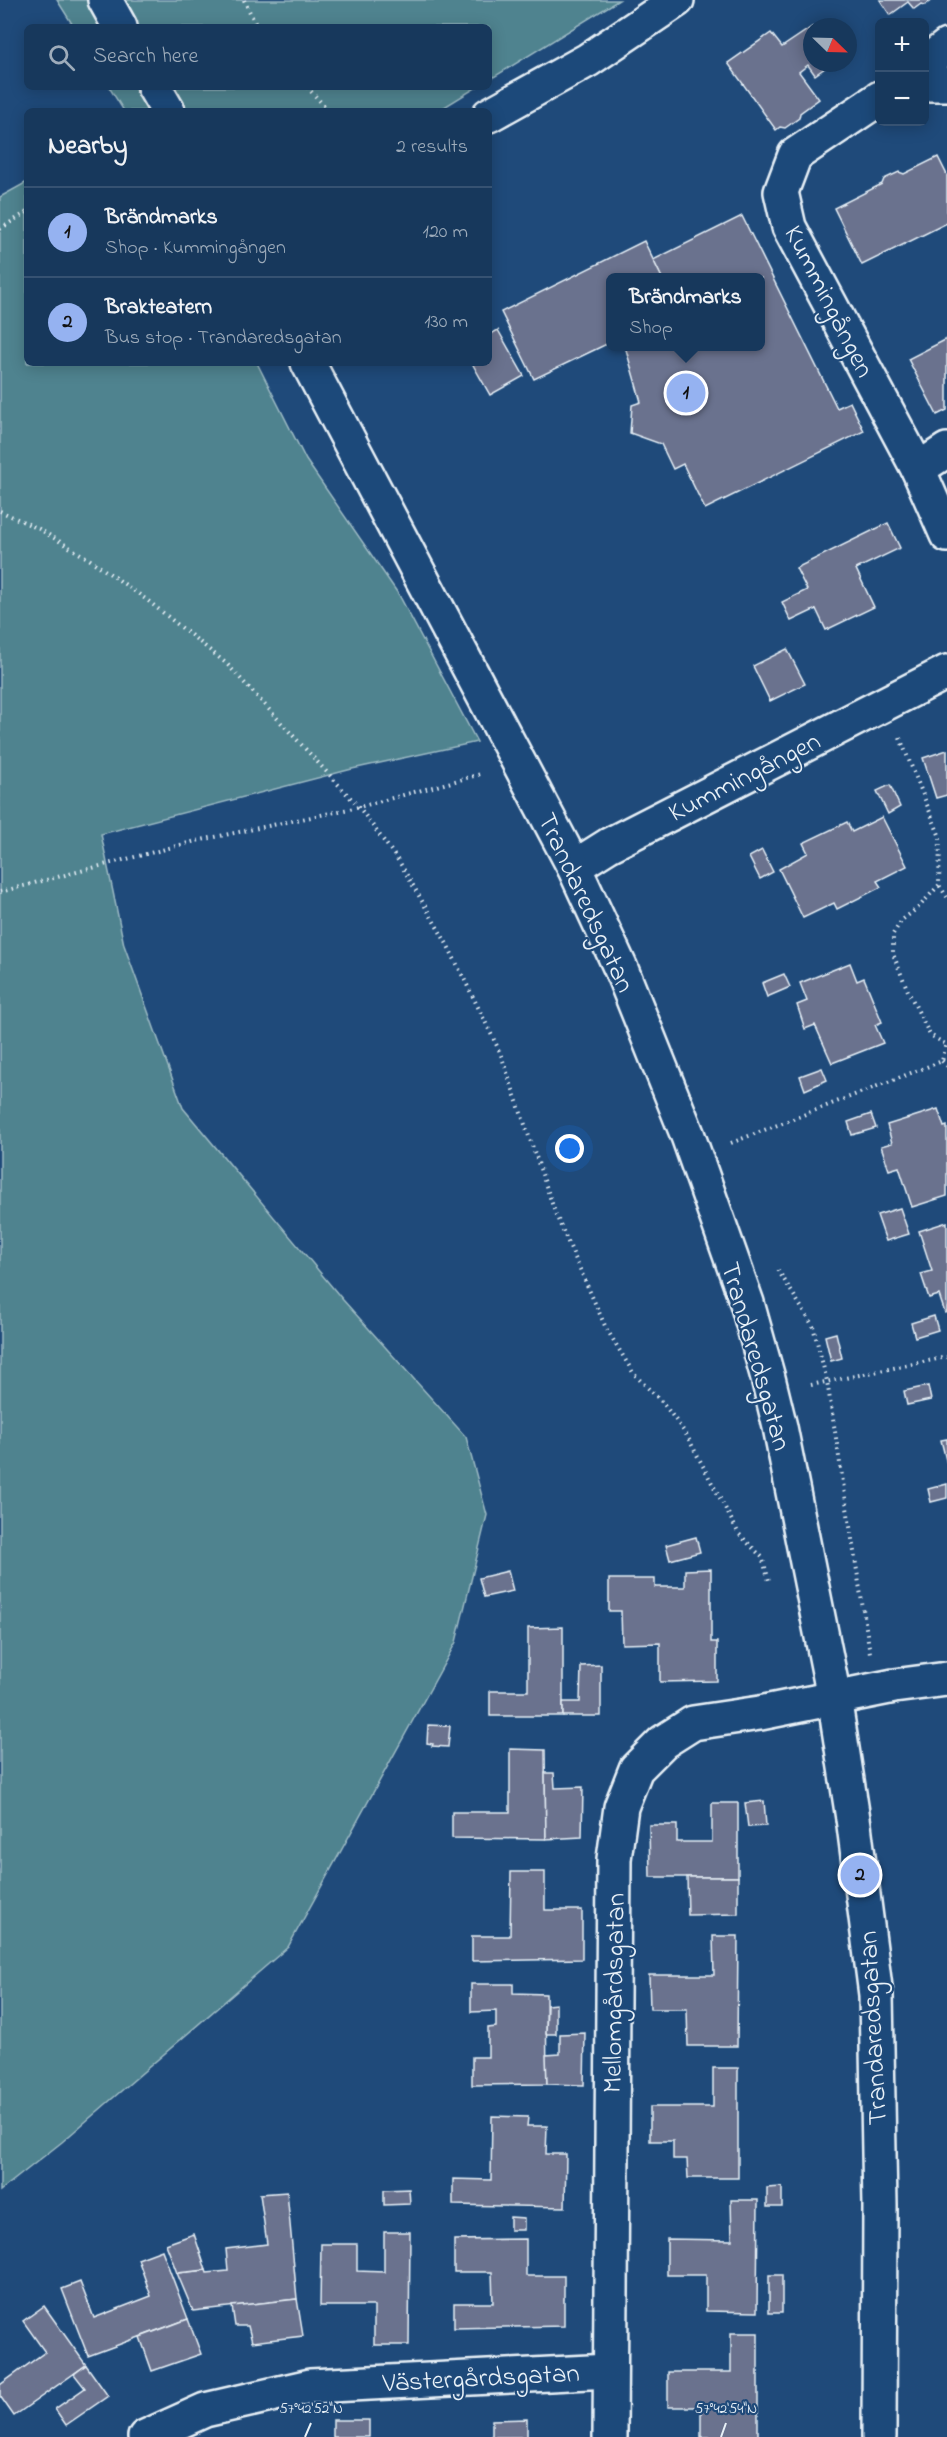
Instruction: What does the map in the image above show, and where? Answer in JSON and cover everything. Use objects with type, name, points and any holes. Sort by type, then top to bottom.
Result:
[{"type":"street","points":[[105,0],[118,24]]},
{"type":"street","points":[[492,113],[588,60],[677,0]]},
{"type":"street","points":[[929,60],[947,46]]},
{"type":"street","points":[[929,84],[947,84]]},
{"type":"street","points":[[156,90],[166,108]]},
{"type":"street","name":"Kummingången","points":[[875,101],[795,155],[781,192],[789,227],[918,469],[947,535]]},
{"type":"street","name":"Trandaredsgatan","points":[[310,366],[574,867],[621,969],[688,1136],[747,1303],[780,1427],[834,1697],[854,1825],[876,1995],[880,2205],[879,2437]]},
{"type":"street","points":[[918,469],[947,450]]},
{"type":"street","name":"Kummingången","points":[[574,867],[609,845],[947,672]]},
{"type":"street","name":"Mellomgårdsgatan","points":[[610,2437],[614,1859],[621,1807],[636,1769],[663,1742],[693,1723],[947,1679]]},
{"type":"street","name":"Västergårdsgatan","points":[[145,2437],[205,2410],[310,2386],[609,2371]]},
{"type":"path","points":[[243,0],[255,24]]},
{"type":"path","points":[[310,90],[326,108]]},
{"type":"path","points":[[0,229],[24,214]]},
{"type":"path","points":[[0,511],[39,529],[89,559],[187,630],[227,664],[359,807],[400,863],[447,944],[500,1052],[556,1215],[606,1328],[634,1374],[663,1403],[686,1434],[714,1492],[739,1534],[762,1557],[771,1587]]},
{"type":"path","points":[[886,704],[940,837],[939,885],[947,897]]},
{"type":"path","points":[[0,892],[196,841],[359,807],[520,764]]},
{"type":"path","points":[[939,885],[919,907],[902,920],[893,934],[893,954],[930,1035],[946,1045],[942,1061]]},
{"type":"path","points":[[942,1061],[947,1066]]},
{"type":"path","points":[[730,1143],[942,1061]]},
{"type":"path","points":[[811,1385],[947,1357]]},
{"type":"path","points":[[817,1610],[862,1604]]},
{"type":"green space","points":[[57,0],[619,0],[492,78],[492,24],[72,24]]},
{"type":"green space","points":[[111,90],[472,90],[443,108],[122,108]]},
{"type":"green space","points":[[24,184],[24,366],[259,366],[306,460],[399,595],[477,742],[352,769],[101,834],[124,945],[183,1108],[343,1300],[466,1437],[487,1515],[456,1642],[288,1947],[62,2142],[0,2191],[0,197]]},
{"type":"building","points":[[880,0],[932,0],[914,9],[908,2],[890,15]]},
{"type":"building","points":[[771,33],[782,47],[803,33],[803,69],[799,72],[819,99],[800,113],[799,118],[785,128],[780,127],[776,130],[728,63]]},
{"type":"building","points":[[938,157],[947,175],[947,223],[862,265],[834,208],[882,184],[884,179],[899,172],[904,174]]},
{"type":"building","points":[[742,216],[837,408],[850,402],[864,431],[705,509],[683,464],[673,469],[661,444],[630,433],[632,405],[641,402],[626,351],[765,351],[765,273],[660,273],[653,260]]},
{"type":"building","points":[[644,241],[660,273],[606,273],[606,344],[534,379],[501,312]]},
{"type":"building","points":[[498,330],[524,376],[490,395],[474,366],[492,366],[492,333]]},
{"type":"building","points":[[947,339],[947,410],[937,415],[908,359]]},
{"type":"building","points":[[888,523],[900,548],[856,569],[874,607],[826,630],[816,609],[791,621],[782,602],[807,590],[796,568]]},
{"type":"building","points":[[787,649],[805,684],[770,701],[753,666]]},
{"type":"building","points":[[947,750],[947,795],[936,798],[923,758]]},
{"type":"building","points":[[890,785],[900,807],[888,814],[877,791]]},
{"type":"building","points":[[882,817],[907,866],[877,881],[881,887],[837,909],[834,903],[803,918],[779,869],[808,853],[803,843],[847,822],[852,832]]},
{"type":"building","points":[[762,850],[773,872],[760,879],[749,857]]},
{"type":"building","points":[[850,963],[857,981],[864,978],[882,1022],[875,1025],[883,1043],[832,1063],[815,1025],[805,1029],[797,1005],[807,1001],[800,983]]},
{"type":"building","points":[[784,974],[790,987],[767,997],[762,983]]},
{"type":"building","points":[[822,1068],[827,1080],[805,1090],[800,1076]]},
{"type":"building","points":[[938,1109],[944,1127],[947,1126],[947,1196],[912,1207],[899,1167],[889,1170],[881,1146],[892,1143],[887,1125]]},
{"type":"building","points":[[871,1114],[876,1128],[852,1135],[848,1122]]},
{"type":"building","points":[[900,1208],[909,1234],[886,1241],[877,1215]]},
{"type":"building","points":[[947,1222],[947,1312],[945,1313],[939,1295],[929,1298],[921,1274],[932,1271],[919,1231]]},
{"type":"building","points":[[934,1316],[938,1330],[915,1337],[911,1323]]},
{"type":"building","points":[[836,1333],[842,1358],[831,1361],[825,1336]]},
{"type":"building","points":[[928,1386],[931,1400],[907,1405],[904,1391]]},
{"type":"building","points":[[947,1439],[947,1464],[941,1440]]},
{"type":"building","points":[[947,1484],[947,1498],[931,1502],[928,1489]]},
{"type":"building","points":[[696,1537],[700,1552],[670,1560],[666,1545]]},
{"type":"building","points":[[711,1569],[711,1642],[717,1642],[717,1681],[660,1682],[660,1643],[622,1644],[621,1611],[609,1611],[609,1579],[655,1579],[655,1587],[685,1587],[685,1570]]},
{"type":"building","points":[[508,1571],[513,1591],[484,1597],[479,1578]]},
{"type":"building","points":[[563,1627],[563,1716],[490,1716],[490,1691],[528,1691],[528,1628]]},
{"type":"building","points":[[601,1665],[601,1716],[563,1716],[563,1702],[580,1702],[581,1666]]},
{"type":"building","points":[[428,1725],[450,1726],[448,1747],[432,1746],[433,1744],[427,1743]]},
{"type":"building","points":[[510,1749],[545,1750],[546,1839],[452,1838],[452,1812],[510,1812]]},
{"type":"building","points":[[545,1773],[554,1773],[555,1788],[583,1787],[582,1837],[546,1839]]},
{"type":"building","points":[[764,1801],[766,1826],[748,1827],[745,1803]]},
{"type":"building","points":[[712,1803],[738,1803],[738,1877],[650,1877],[649,1825],[677,1825],[677,1842],[712,1842]]},
{"type":"building","points":[[511,1872],[545,1872],[545,1910],[582,1910],[582,1959],[472,1961],[472,1936],[510,1936]]},
{"type":"building","points":[[687,1877],[738,1877],[738,1914],[688,1915]]},
{"type":"building","points":[[713,1936],[738,1936],[737,2046],[688,2046],[687,2009],[650,2009],[649,1975],[714,1975]]},
{"type":"building","points":[[471,1984],[513,1984],[513,1993],[546,1994],[547,2084],[472,2085],[472,2057],[488,2057],[488,2028],[496,2027],[496,2011],[471,2012]]},
{"type":"building","points":[[556,2004],[556,2034],[546,2034],[547,2005]]},
{"type":"building","points":[[585,2033],[584,2085],[547,2084],[546,2055],[560,2054],[560,2034]]},
{"type":"building","points":[[713,2068],[738,2068],[738,2178],[688,2178],[687,2159],[673,2159],[673,2141],[650,2141],[650,2107],[713,2107]]},
{"type":"building","points":[[492,2116],[528,2117],[527,2126],[547,2126],[546,2154],[566,2154],[565,2207],[453,2205],[453,2179],[491,2180]]},
{"type":"building","points":[[782,2187],[782,2207],[767,2207],[767,2188]]},
{"type":"building","points":[[409,2189],[410,2204],[384,2205],[384,2190]]},
{"type":"building","points":[[287,2192],[297,2299],[193,2311],[177,2273],[206,2270],[207,2273],[228,2271],[226,2249],[267,2244],[260,2194]]},
{"type":"building","points":[[731,2200],[758,2200],[757,2312],[706,2311],[706,2275],[667,2275],[667,2239],[732,2240]]},
{"type":"building","points":[[510,2217],[524,2218],[524,2230],[510,2230]]},
{"type":"building","points":[[384,2232],[410,2232],[409,2345],[374,2345],[374,2306],[320,2306],[321,2244],[357,2244],[357,2271],[384,2272]]},
{"type":"building","points":[[194,2234],[206,2270],[177,2273],[166,2244]]},
{"type":"building","points":[[526,2239],[526,2276],[564,2276],[564,2326],[454,2328],[454,2303],[493,2303],[492,2272],[454,2272],[454,2240]]},
{"type":"building","points":[[162,2250],[188,2319],[88,2356],[62,2289],[80,2282],[94,2318],[151,2296],[138,2259]]},
{"type":"building","points":[[769,2275],[782,2275],[782,2313],[769,2313]]},
{"type":"building","points":[[297,2299],[303,2336],[252,2342],[248,2326],[235,2326],[232,2306]]},
{"type":"building","points":[[44,2306],[86,2365],[14,2416],[0,2396],[0,2385],[45,2352],[23,2321]]},
{"type":"building","points":[[188,2319],[201,2354],[152,2371],[140,2337]]},
{"type":"building","points":[[731,2333],[758,2333],[758,2437],[701,2437],[701,2407],[668,2407],[668,2372],[731,2372]]},
{"type":"building","points":[[86,2365],[108,2396],[66,2425],[55,2409],[85,2388],[74,2374]]},
{"type":"building","points":[[527,2419],[527,2437],[492,2437],[492,2420]]},
{"type":"building","points":[[333,2420],[369,2420],[369,2437],[333,2437]]},
{"type":"place","name":"Brändmarks","points":[[686,393]]},
{"type":"place","name":"Brakteatern","points":[[860,1875]]}]
